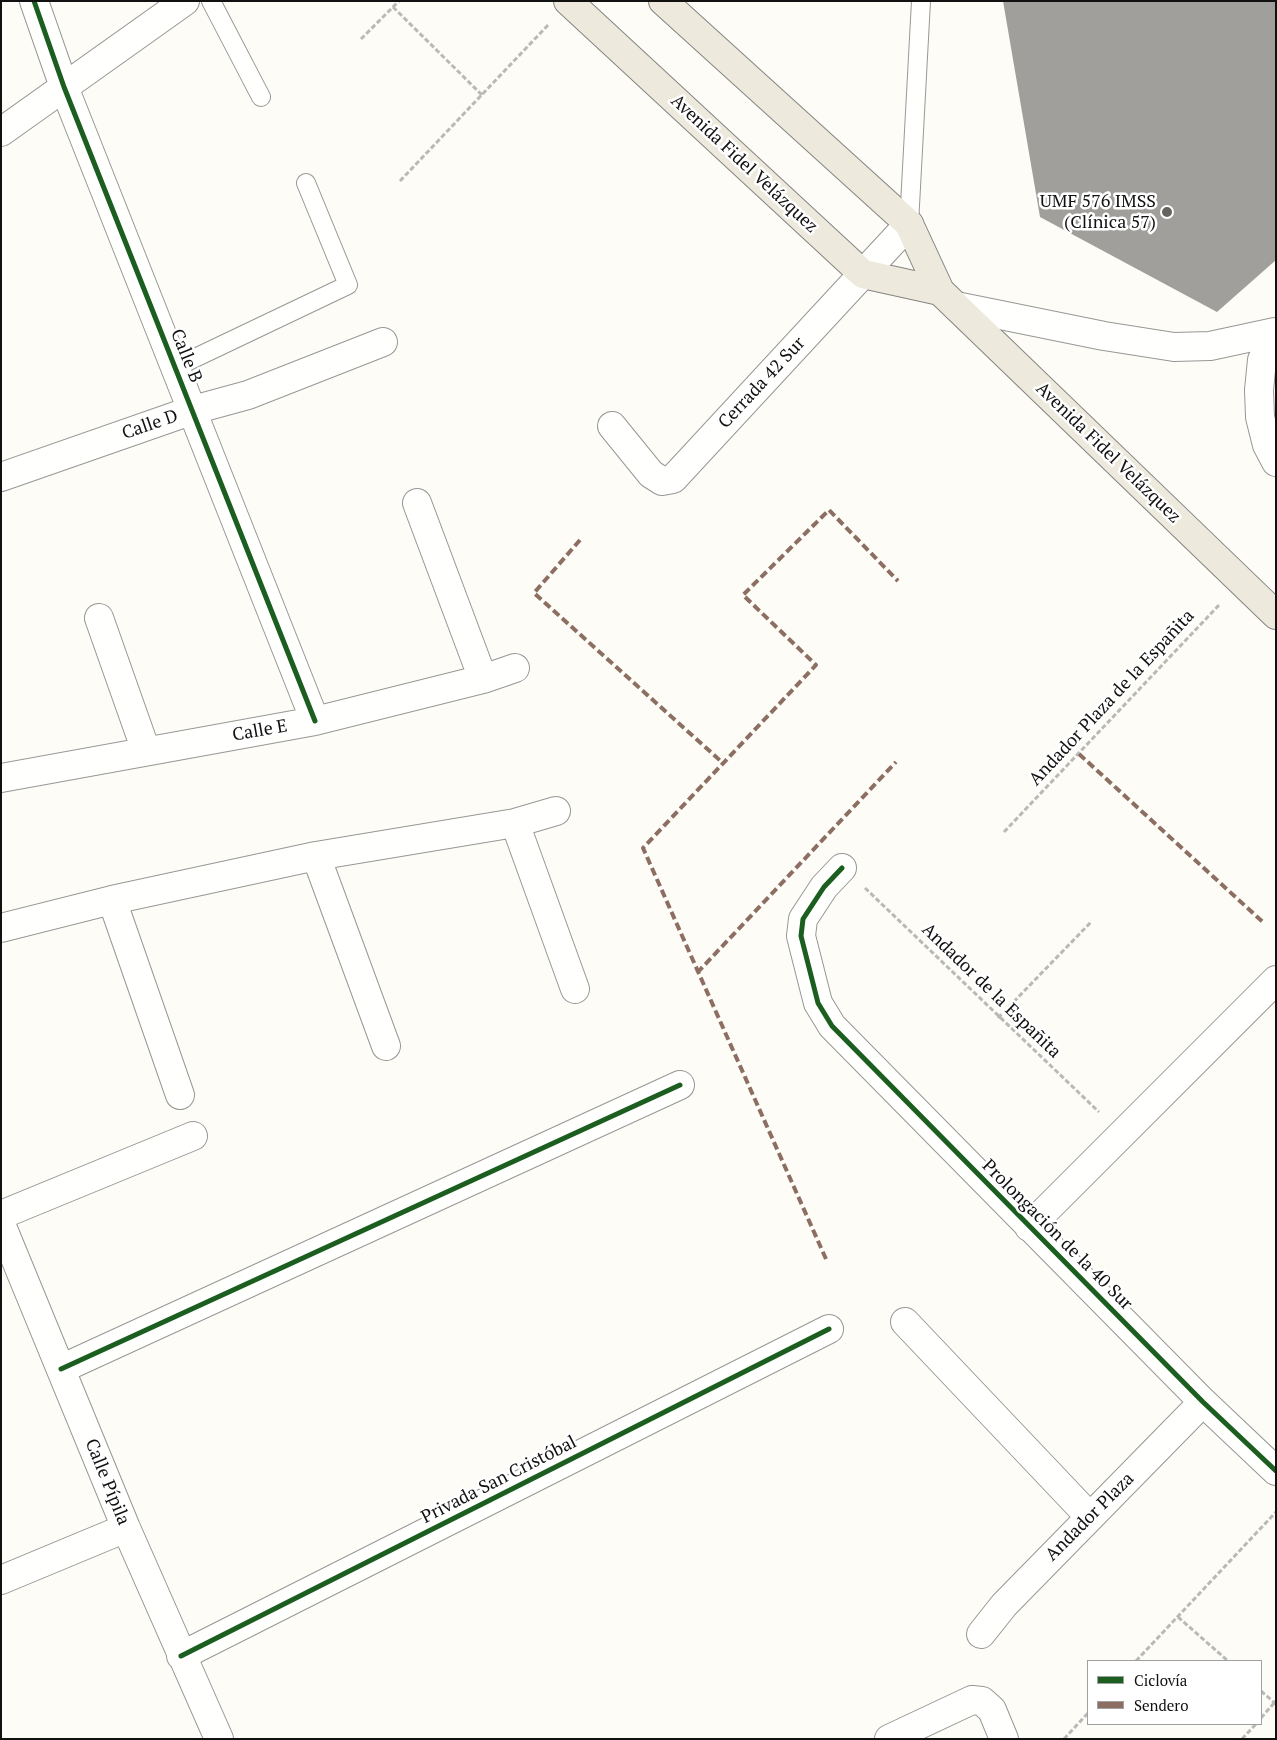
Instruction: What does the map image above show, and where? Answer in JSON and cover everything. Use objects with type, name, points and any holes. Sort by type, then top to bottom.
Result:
[{"type":"main road","name":"Avenida Fidel Velázquez","points":[[663,1],[909,224],[948,299],[1276,615]]},
{"type":"main road","name":"Avenida Fidel Velázquez","points":[[569,2],[863,274]]},
{"type":"main road","points":[[863,274],[948,299]]},
{"type":"street","name":"Calle B","points":[[34,1],[64,87],[316,721]]},
{"type":"street","points":[[1,132],[185,1]]},
{"type":"street","name":"Cerrada 42 Sur","points":[[612,426],[651,474],[662,481],[673,479],[909,224]]},
{"type":"street","points":[[948,299],[1104,336],[1174,347],[1210,346],[1276,332]]},
{"type":"street","points":[[1276,332],[1262,360],[1259,390],[1260,417],[1267,445],[1276,462]]},
{"type":"street","name":"Calle D","points":[[1,477],[193,410],[248,395],[383,342]]},
{"type":"street","points":[[417,503],[484,679]]},
{"type":"street","points":[[99,618],[146,751]]},
{"type":"street","name":"Calle E","points":[[1,778],[316,721],[484,679],[515,668]]},
{"type":"street","points":[[1,928],[112,900],[316,856],[515,823],[556,811]]},
{"type":"street","points":[[515,823],[575,989]]},
{"type":"street","points":[[316,856],[386,1046]]},
{"type":"street","name":"Prolongación de la 40 Sur","points":[[842,868],[824,887],[803,919],[801,936],[818,1003],[832,1026],[1203,1402],[1276,1472]]},
{"type":"street","points":[[112,900],[180,1095]]},
{"type":"street","name":"Prolongación de la 40 Sur","points":[[1030,1227],[1276,980]]},
{"type":"street","points":[[61,1369],[680,1085]]},
{"type":"street","points":[[1,1215],[193,1136]]},
{"type":"street","name":"Calle Pípila","points":[[1,1224],[126,1528],[219,1739]]},
{"type":"street","points":[[906,1322],[1090,1517]]},
{"type":"street","name":"Privada San Cristóbal","points":[[181,1656],[829,1329]]},
{"type":"street","name":"Andador Plaza","points":[[981,1634],[1004,1605],[1203,1402]]},
{"type":"street","points":[[1,1580],[126,1528]]},
{"type":"street","points":[[889,1739],[972,1700],[982,1701],[992,1710],[1004,1739]]},
{"type":"lane","points":[[211,1],[261,97]]},
{"type":"lane","points":[[909,224],[921,1]]},
{"type":"lane","points":[[176,367],[348,285],[306,183]]},
{"type":"path","points":[[361,40],[399,1]]},
{"type":"path","points":[[400,181],[569,2]]},
{"type":"path","points":[[393,7],[482,95]]},
{"type":"path","points":[[998,1018],[1092,921]]},
{"type":"path","points":[[1137,1660],[1276,1512]]},
{"type":"path","points":[[1178,1616],[1227,1660]]},
{"type":"path","points":[[1262,1692],[1275,1704],[1262,1717]]},
{"type":"path","points":[[1064,1739],[1087,1714]]},
{"type":"path","points":[[1242,1739],[1255,1725]]},
{"type":"building","points":[[1003,1],[1276,1],[1276,260],[1217,312],[1040,217]]},
{"type":"marked path","points":[[826,1259],[643,848],[816,665],[743,595],[829,510],[898,581]]},
{"type":"marked path","points":[[580,540],[534,593],[724,764]]},
{"type":"marked path","points":[[1079,754],[1265,924]]},
{"type":"marked path","points":[[697,973],[896,762]]},
{"type":"cycle path","points":[[34,1],[64,87],[315,721]]},
{"type":"cycle path","points":[[842,868],[824,887],[803,919],[801,936],[818,1003],[832,1026],[1203,1402],[1276,1471]]},
{"type":"cycle path","points":[[61,1369],[680,1085]]},
{"type":"cycle path","points":[[181,1656],[829,1329]]},
{"type":"place","name":"UMF 576 IMSS (Clínica 57)","points":[[1167,212]]}]
